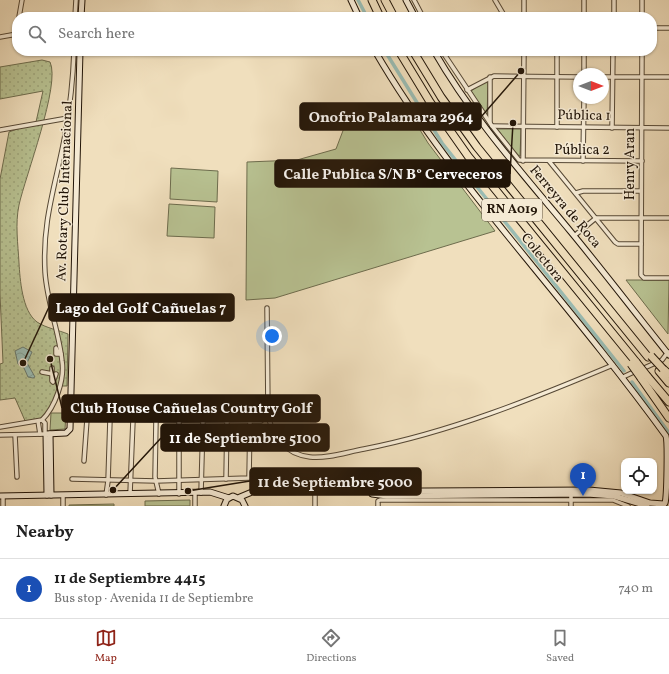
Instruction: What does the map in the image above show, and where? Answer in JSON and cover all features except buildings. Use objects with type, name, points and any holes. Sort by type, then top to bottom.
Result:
[{"type":"highway","points":[[372,0],[378,12]]},
{"type":"highway","points":[[385,0],[391,12]]},
{"type":"highway","name":"RN A019","points":[[401,56],[430,102],[468,156],[611,331],[644,377]]},
{"type":"highway","name":"RN A019","points":[[416,56],[441,97],[477,147],[591,288],[661,370]]},
{"type":"highway","points":[[661,370],[669,374]]},
{"type":"highway","points":[[661,370],[669,383]]},
{"type":"highway","points":[[644,377],[669,402]]},
{"type":"highway","points":[[644,377],[669,418]]},
{"type":"main road","points":[[81,12],[82,0]]},
{"type":"main road","points":[[350,0],[356,12]]},
{"type":"main road","points":[[406,0],[412,12]]},
{"type":"main road","name":"Av. Rotary Club Internacional","points":[[70,419],[80,56]]},
{"type":"main road","name":"Colectora","points":[[378,56],[415,115],[462,179],[623,377],[667,438],[665,504]]},
{"type":"main road","name":"Ferreyra de Roca","points":[[437,56],[479,120],[507,156],[669,353]]},
{"type":"main road","points":[[49,495],[45,434],[68,432],[70,419]]},
{"type":"main road","points":[[666,486],[669,491]]},
{"type":"main road","points":[[2,496],[215,493],[229,498],[233,496],[240,497],[252,492],[362,491],[440,495]]},
{"type":"main road","points":[[362,491],[387,496],[571,494],[614,496],[647,506]]},
{"type":"main road","points":[[506,495],[606,491],[621,493],[654,504],[665,504]]},
{"type":"main road","points":[[240,497],[244,504],[249,496],[263,492]]},
{"type":"main road","points":[[201,493],[217,497],[224,506],[229,498]]},
{"type":"street","points":[[20,12],[22,0]]},
{"type":"street","points":[[76,0],[76,12]]},
{"type":"street","points":[[414,0],[420,12]]},
{"type":"street","points":[[495,0],[502,12]]},
{"type":"street","points":[[524,0],[524,12]]},
{"type":"street","points":[[584,0],[584,12]]},
{"type":"street","points":[[614,0],[614,12]]},
{"type":"street","points":[[642,0],[642,12]]},
{"type":"street","points":[[657,28],[669,28]]},
{"type":"street","points":[[0,37],[12,35]]},
{"type":"street","points":[[0,426],[40,420],[52,404],[62,376],[60,354],[47,292],[45,252],[50,198],[68,118],[73,80],[74,56]]},
{"type":"street","points":[[445,56],[491,125],[515,156],[523,161]]},
{"type":"street","points":[[523,161],[524,56]]},
{"type":"street","points":[[557,56],[557,127]]},
{"type":"street","points":[[584,56],[584,68]]},
{"type":"street","points":[[612,128],[613,56]]},
{"type":"street","name":"Henry Aran","points":[[642,56],[642,277],[669,278]]},
{"type":"street","points":[[467,90],[490,77],[573,77]]},
{"type":"street","points":[[490,77],[491,125]]},
{"type":"street","points":[[609,77],[669,77]]},
{"type":"street","points":[[583,161],[584,104]]},
{"type":"street","points":[[0,130],[68,118]]},
{"type":"street","name":"Pública 1","points":[[491,125],[583,128],[669,128]]},
{"type":"street","name":"Pública 2","points":[[523,161],[642,161]]},
{"type":"street","points":[[550,161],[618,244],[641,244]]},
{"type":"street","points":[[576,193],[583,191],[641,191]]},
{"type":"street","points":[[574,236],[596,218],[669,218]]},
{"type":"street","points":[[267,308],[268,413],[270,425],[275,436],[285,447],[297,454],[310,457],[326,456],[393,443],[461,424],[522,403],[613,365]]},
{"type":"street","points":[[623,377],[662,360],[669,353]]},
{"type":"street","points":[[52,368],[54,374]]},
{"type":"street","points":[[42,372],[62,376]]},
{"type":"street","points":[[70,419],[261,421]]},
{"type":"street","points":[[84,462],[87,419]]},
{"type":"street","points":[[106,495],[108,480],[110,419]]},
{"type":"street","points":[[0,435],[45,434],[40,420]]},
{"type":"street","points":[[130,494],[133,420]]},
{"type":"street","points":[[156,420],[156,481],[159,494]]},
{"type":"street","points":[[179,420],[179,494]]},
{"type":"street","points":[[196,506],[201,493],[203,420]]},
{"type":"street","points":[[226,479],[227,420]]},
{"type":"street","points":[[72,479],[156,481],[249,478],[250,421]]},
{"type":"street","points":[[15,435],[17,477]]},
{"type":"street","points":[[315,492],[315,506]]},
{"type":"street","points":[[571,494],[571,506]]},
{"type":"street","points":[[63,495],[63,506]]},
{"type":"street","points":[[440,495],[440,506]]},
{"type":"street","points":[[378,506],[378,501],[440,495],[506,495],[571,501],[613,500],[628,506]]},
{"type":"street","points":[[506,495],[506,506]]},
{"type":"street","points":[[2,496],[3,506]]},
{"type":"green space","points":[[42,60],[50,62],[52,73],[51,90],[47,110],[19,205],[17,227],[19,270],[25,303],[32,317],[44,326],[68,334],[67,386],[61,386],[42,420],[26,423],[15,398],[0,400],[0,364],[3,363],[0,294],[0,179],[9,132],[36,122],[43,91],[0,99],[0,67]]},
{"type":"green space","points":[[485,81],[488,82],[487,117],[471,91]]},
{"type":"green space","points":[[406,107],[428,143],[495,231],[275,298],[246,300],[247,162],[297,160],[336,149],[344,128]]},
{"type":"green space","points":[[497,129],[521,129],[520,156],[518,155]]},
{"type":"green space","points":[[171,168],[218,171],[217,202],[170,199]]},
{"type":"green space","points":[[169,204],[215,207],[214,238],[167,236]]},
{"type":"green space","points":[[626,280],[669,280],[668,334]]},
{"type":"green space","points":[[51,413],[66,413],[65,429],[50,430]]},
{"type":"green space","points":[[190,500],[190,506],[145,506],[145,501]]},
{"type":"green space","points":[[114,504],[114,506],[69,506],[69,505]]},
{"type":"water","points":[[23,347],[32,352],[27,363],[35,377],[33,378],[28,377],[24,368],[18,364],[15,351]]},
{"type":"waterway","points":[[358,0],[364,12]]},
{"type":"waterway","points":[[388,56],[442,143],[624,371]]},
{"type":"waterway","points":[[632,382],[669,433]]},
{"type":"place","name":"Onofrio Palamara 2964","points":[[521,71]]},
{"type":"place","name":"Calle Publica S/N B° Cerveceros","points":[[513,123]]},
{"type":"place","name":"Club House Cañuelas Country Golf","points":[[50,359]]},
{"type":"place","name":"Lago del Golf Cañuelas 7","points":[[23,363]]},
{"type":"place","name":"11 de Septiembre 5100","points":[[113,490]]},
{"type":"place","name":"11 de Septiembre 5000","points":[[188,491]]},
{"type":"place","name":"11 de Septiembre 4415","points":[[583,496]]}]
